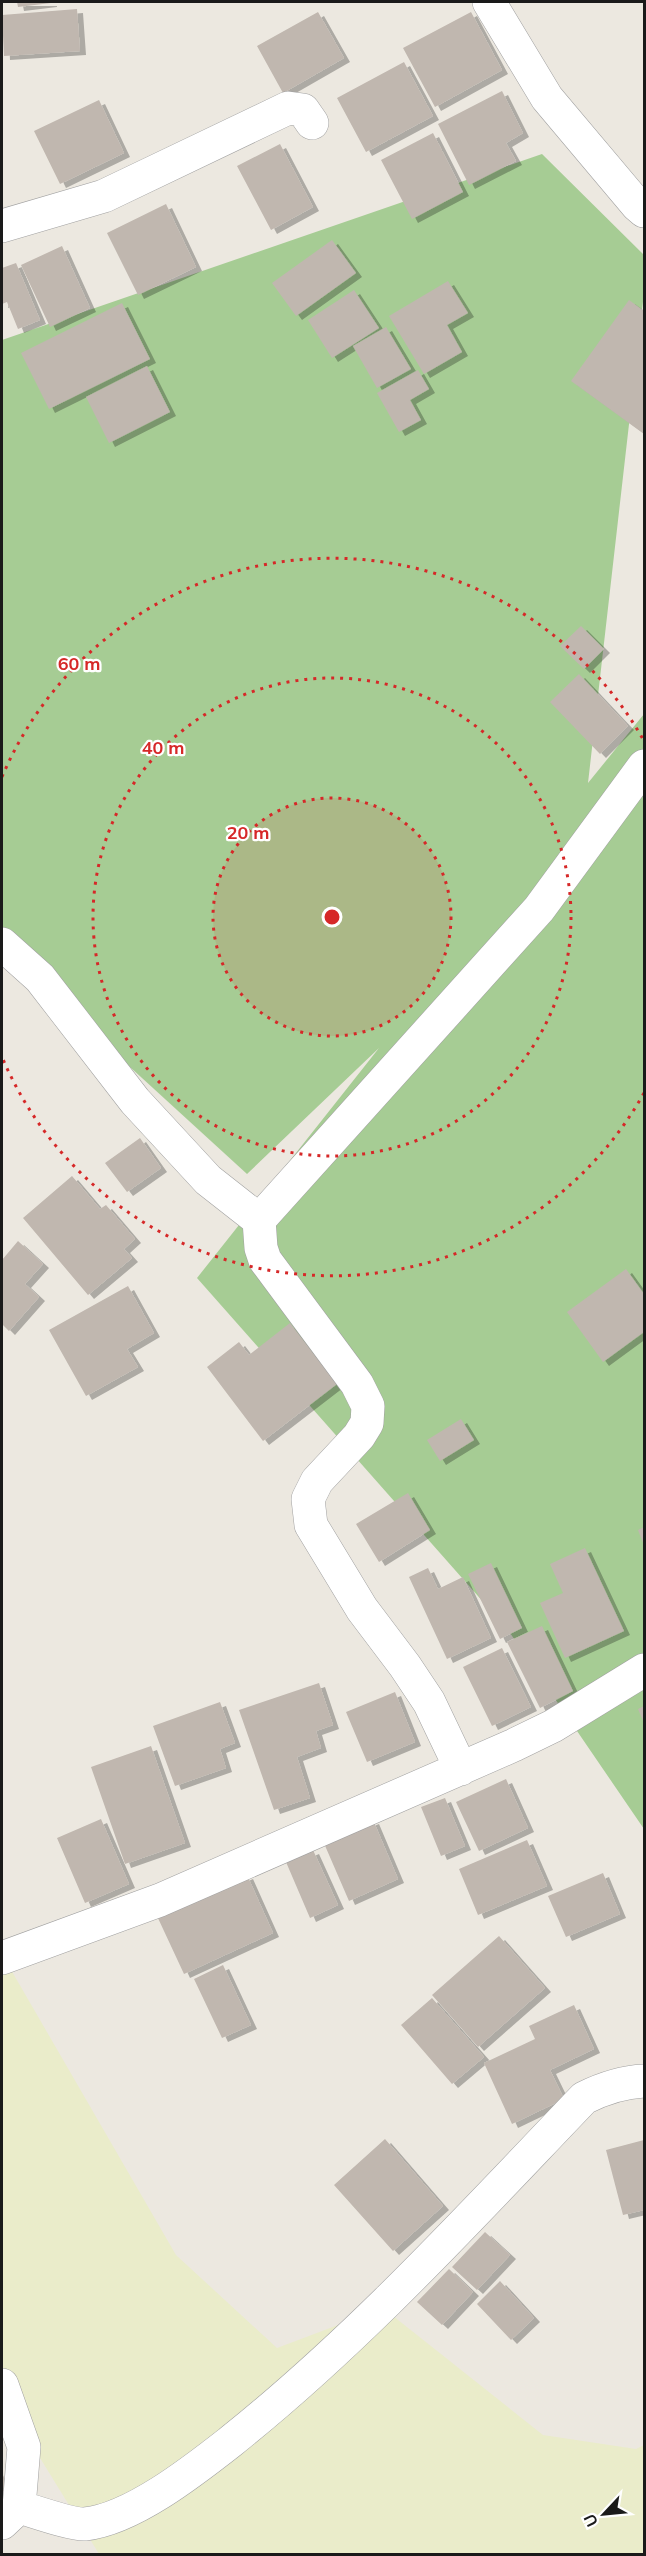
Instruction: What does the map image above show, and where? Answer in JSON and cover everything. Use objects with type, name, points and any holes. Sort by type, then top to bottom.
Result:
[{"type":"street","points":[[489,2],[547,98],[642,205]]},
{"type":"street","points":[[2,226],[104,196],[288,108],[303,110],[312,123]]},
{"type":"street","points":[[461,1769],[429,1702],[362,1609],[311,1525],[308,1499],[317,1481],[359,1436],[367,1423],[368,1406],[357,1384],[265,1260],[261,1248],[259,1220],[539,909],[645,766]]},
{"type":"street","points":[[2,944],[40,978],[135,1101],[192,1163],[208,1180],[259,1220]]},
{"type":"street","points":[[2,1958],[160,1900],[461,1769],[553,1726],[645,1670]]},
{"type":"street","points":[[2,2385],[24,2447],[10,2515],[83,2524],[112,2517],[137,2505],[197,2468],[276,2405],[355,2335],[584,2098],[610,2087],[645,2081]]},
{"type":"green space","points":[[542,154],[644,255],[644,293],[588,783],[644,714],[644,1829],[508,1630],[197,1278],[379,1048],[247,1174],[2,950],[2,340]]},
{"type":"green space","points":[[2,1949],[3,1956],[176,2255],[277,2348],[383,2308],[543,2435],[636,2449],[644,2445],[644,2554],[99,2554],[2,2396]]},
{"type":"building","points":[[17,2],[51,2],[51,3],[18,7]]},
{"type":"building","points":[[77,9],[80,51],[4,56],[2,15]]},
{"type":"building","points":[[318,12],[344,58],[283,93],[257,46]]},
{"type":"building","points":[[471,12],[502,70],[435,107],[403,48]]},
{"type":"building","points":[[404,62],[433,116],[366,152],[337,98]]},
{"type":"building","points":[[502,91],[523,133],[506,143],[516,161],[469,185],[438,124]]},
{"type":"building","points":[[99,100],[124,153],[60,184],[34,131]]},
{"type":"building","points":[[433,133],[463,192],[412,219],[381,160]]},
{"type":"building","points":[[280,144],[313,207],[271,230],[237,166]]},
{"type":"building","points":[[166,204],[196,267],[138,295],[107,233]]},
{"type":"building","points":[[332,240],[356,273],[296,316],[272,283]]},
{"type":"building","points":[[62,246],[90,308],[50,327],[21,265]]},
{"type":"building","points":[[16,263],[40,320],[18,329],[7,302],[2,304],[2,268]]},
{"type":"building","points":[[448,281],[468,313],[447,325],[462,352],[424,374],[389,316]]},
{"type":"building","points":[[354,290],[379,328],[332,358],[308,320]]},
{"type":"building","points":[[629,300],[644,311],[644,434],[571,381]]},
{"type":"building","points":[[122,303],[150,359],[49,409],[21,353]]},
{"type":"building","points":[[386,327],[411,369],[377,388],[353,346]]},
{"type":"building","points":[[147,366],[170,412],[109,443],[86,397]]},
{"type":"building","points":[[418,370],[429,389],[410,400],[421,420],[399,432],[377,393]]},
{"type":"building","points":[[581,626],[604,649],[584,669],[560,646]]},
{"type":"building","points":[[579,674],[628,726],[600,754],[550,702]]},
{"type":"building","points":[[140,1138],[161,1168],[127,1192],[105,1163]]},
{"type":"building","points":[[72,1176],[100,1209],[106,1205],[135,1239],[124,1249],[132,1258],[88,1295],[23,1218]]},
{"type":"building","points":[[18,1241],[43,1264],[25,1284],[39,1297],[9,1331],[2,1324],[2,1260]]},
{"type":"building","points":[[626,1269],[644,1294],[644,1332],[603,1362],[567,1312]]},
{"type":"building","points":[[128,1286],[154,1333],[127,1349],[138,1367],[86,1396],[49,1330]]},
{"type":"building","points":[[290,1323],[337,1384],[263,1441],[207,1367],[239,1342],[249,1355]]},
{"type":"building","points":[[461,1419],[474,1440],[440,1461],[427,1440]]},
{"type":"building","points":[[408,1493],[430,1530],[379,1562],[356,1524]]},
{"type":"building","points":[[644,1527],[644,1545],[638,1530]]},
{"type":"building","points":[[585,1548],[624,1631],[565,1658],[540,1603],[563,1593],[550,1564]]},
{"type":"building","points":[[491,1563],[522,1628],[500,1639],[468,1574]]},
{"type":"building","points":[[428,1568],[438,1589],[463,1577],[491,1638],[447,1659],[409,1577]]},
{"type":"building","points":[[542,1626],[573,1691],[540,1708],[507,1642]]},
{"type":"building","points":[[502,1648],[531,1707],[492,1726],[463,1667]]},
{"type":"building","points":[[319,1683],[333,1725],[316,1731],[321,1748],[297,1757],[310,1798],[274,1810],[239,1710]]},
{"type":"building","points":[[395,1692],[415,1742],[367,1762],[346,1712]]},
{"type":"building","points":[[220,1702],[235,1743],[220,1749],[226,1768],[175,1786],[153,1726]]},
{"type":"building","points":[[644,1706],[644,1723],[638,1709]]},
{"type":"building","points":[[151,1746],[185,1843],[125,1864],[91,1767]]},
{"type":"building","points":[[506,1779],[528,1828],[479,1851],[456,1802]]},
{"type":"building","points":[[445,1798],[465,1846],[441,1856],[421,1807]]},
{"type":"building","points":[[101,1819],[129,1884],[85,1903],[57,1838]]},
{"type":"building","points":[[373,1820],[398,1879],[349,1901],[323,1841]]},
{"type":"building","points":[[527,1840],[547,1886],[478,1915],[459,1869]]},
{"type":"building","points":[[313,1850],[338,1905],[310,1918],[286,1862]]},
{"type":"building","points":[[603,1873],[620,1914],[566,1937],[548,1896]]},
{"type":"building","points":[[247,1875],[273,1933],[184,1974],[157,1916]]},
{"type":"building","points":[[499,1936],[545,1988],[478,2047],[432,1995]]},
{"type":"building","points":[[223,1965],[251,2025],[222,2038],[194,1979]]},
{"type":"building","points":[[432,1998],[484,2057],[452,2084],[401,2025]]},
{"type":"building","points":[[574,2005],[594,2049],[550,2070],[564,2099],[512,2124],[484,2063],[535,2039],[529,2026]]},
{"type":"building","points":[[385,2139],[443,2206],[393,2251],[334,2185]]},
{"type":"building","points":[[644,2140],[644,2210],[623,2215],[606,2150]]},
{"type":"building","points":[[485,2232],[510,2255],[477,2290],[452,2267]]},
{"type":"building","points":[[449,2269],[473,2292],[442,2325],[417,2302]]},
{"type":"building","points":[[500,2281],[534,2318],[511,2340],[477,2304]]},
{"type":"building","points":[[2,2473],[9,2488],[2,2492]]}]
